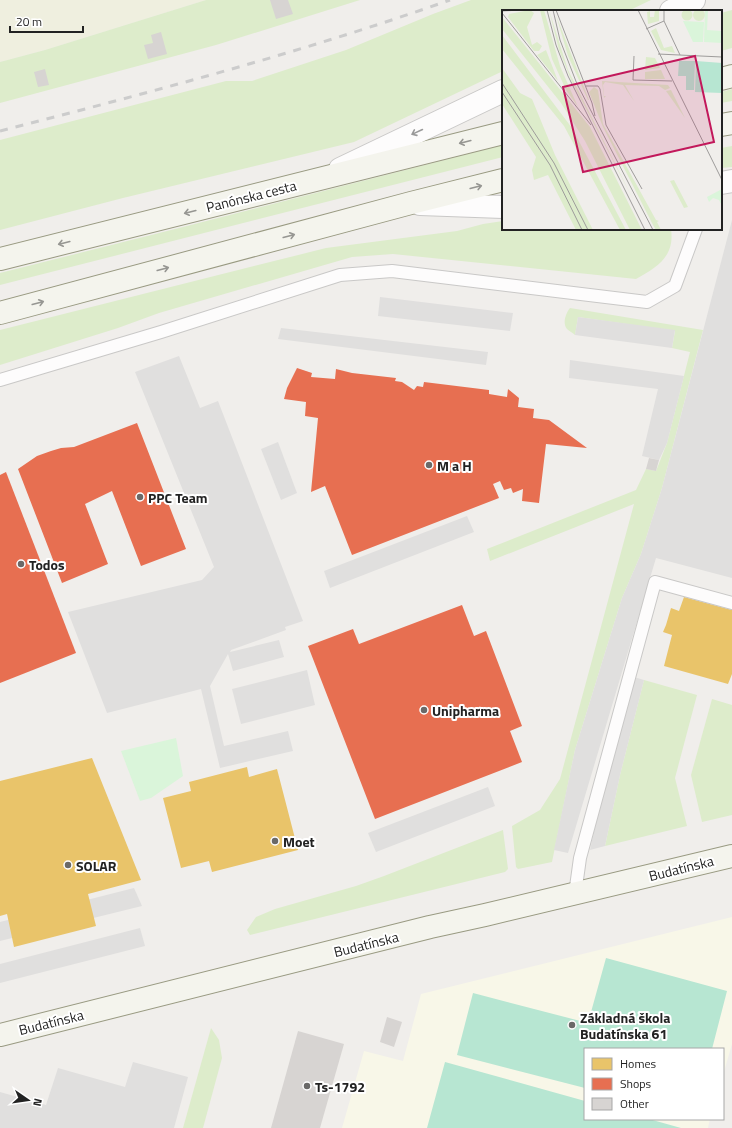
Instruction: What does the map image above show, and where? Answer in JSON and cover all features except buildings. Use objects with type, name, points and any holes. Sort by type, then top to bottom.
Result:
[{"type":"main road","points":[[722,79],[732,76]]},
{"type":"main road","points":[[722,125],[732,123]]},
{"type":"main road","name":"Panónska cesta","points":[[0,259],[502,133]]},
{"type":"main road","points":[[0,313],[411,203],[502,180]]},
{"type":"main road","name":"Budatínska","points":[[0,1035],[430,927],[732,856]]},
{"type":"street","points":[[318,179],[502,91]]},
{"type":"street","points":[[722,183],[732,181]]},
{"type":"street","points":[[411,203],[502,207]]},
{"type":"lane","points":[[0,380],[340,275],[392,271],[647,302],[675,286],[696,230]]},
{"type":"lane","points":[[575,894],[580,858],[655,582],[732,603]]},
{"type":"shaded area","points":[[732,220],[732,578],[656,558],[568,853],[554,850],[575,750],[622,598],[641,554],[662,488]]},
{"type":"shaded area","points":[[380,297],[513,313],[510,331],[378,316]]},
{"type":"shaded area","points":[[578,317],[675,330],[672,348],[575,335]]},
{"type":"shaded area","points":[[281,328],[488,352],[486,365],[278,339]]},
{"type":"shaded area","points":[[179,356],[200,408],[218,401],[303,621],[285,627],[286,630],[231,650],[230,652],[279,640],[284,657],[233,671],[228,654],[210,686],[224,746],[288,731],[293,751],[220,768],[201,689],[107,713],[68,612],[202,580],[214,567],[135,372]]},
{"type":"shaded area","points":[[570,360],[684,376],[667,443],[659,460],[642,456],[658,389],[569,378]]},
{"type":"shaded area","points":[[278,442],[297,493],[281,500],[261,449]]},
{"type":"shaded area","points":[[467,516],[474,532],[330,588],[324,571]]},
{"type":"shaded area","points":[[307,670],[315,705],[241,724],[232,689]]},
{"type":"shaded area","points":[[634,677],[644,680],[620,775],[605,846],[590,850],[600,804]]},
{"type":"shaded area","points":[[488,787],[495,806],[376,852],[368,833]]},
{"type":"shaded area","points":[[134,888],[142,906],[0,941],[0,922]]},
{"type":"shaded area","name":"Základná škola Budatínska 61","points":[[732,917],[732,1044],[724,1072],[724,1048],[584,1048],[584,1120],[710,1120],[708,1128],[342,1128],[364,1051],[403,1061],[421,994]]},
{"type":"shaded area","points":[[140,928],[145,946],[0,983],[0,964]]},
{"type":"shaded area","points":[[133,1062],[188,1077],[174,1128],[0,1128],[0,1092],[46,1105],[58,1068],[125,1087]]},
{"type":"green space","points":[[0,0],[206,0],[45,50],[0,62]]},
{"type":"green space","points":[[206,0],[360,0],[216,45],[0,103],[0,62],[45,50]]},
{"type":"green space","points":[[471,0],[651,0],[630,10],[502,10],[502,71],[354,142],[123,198],[0,230],[0,140],[226,81],[252,81],[346,50]]},
{"type":"green space","points":[[732,10],[732,48],[722,51],[722,13]]},
{"type":"green space","points":[[732,89],[732,101],[722,103],[722,92]]},
{"type":"green space","points":[[502,145],[502,157],[0,285],[0,273]]},
{"type":"green space","points":[[732,146],[732,167],[722,168],[722,148]]},
{"type":"green space","points":[[502,221],[502,230],[671,230],[672,239],[667,254],[663,260],[651,270],[636,279],[393,254],[352,257],[159,313],[118,328],[0,365],[0,330],[326,248],[457,231],[483,224]]},
{"type":"green space","points":[[570,308],[703,330],[662,488],[641,554],[622,598],[575,750],[552,862],[518,869],[516,867],[512,826],[540,810],[560,779],[634,504],[490,561],[487,549],[636,490],[646,469],[656,471],[667,443],[690,352],[672,348],[675,331],[578,317],[575,335],[567,329],[565,324],[566,315]]},
{"type":"green space","points":[[644,680],[697,695],[675,778],[687,826],[605,846],[620,775]]},
{"type":"green space","points":[[712,699],[732,705],[732,815],[702,822],[691,775]]},
{"type":"green space","points":[[176,738],[183,776],[151,798],[140,801],[121,751]]},
{"type":"green space","points":[[503,830],[508,869],[505,872],[250,935],[247,930],[256,917],[275,909],[356,886]]},
{"type":"green space","points":[[606,958],[727,991],[712,1048],[584,1048],[584,1088],[457,1055],[473,993],[588,1023]]},
{"type":"green space","points":[[211,1028],[219,1040],[222,1058],[203,1128],[183,1128]]},
{"type":"green space","points":[[445,1062],[584,1101],[584,1120],[653,1120],[681,1128],[427,1128]]},
{"type":"railway","points":[[0,131],[170,86],[283,54],[450,0]]},
{"type":"place","name":"M a H","points":[[429,465]]},
{"type":"place","name":"PPC Team","points":[[140,497]]},
{"type":"place","name":"Todos","points":[[21,564]]},
{"type":"place","name":"Unipharma","points":[[424,710]]},
{"type":"place","name":"Moet","points":[[275,841]]},
{"type":"place","name":"SOLAR","points":[[68,865]]},
{"type":"place","name":"Základná škola Budatínska 61","points":[[572,1025]]},
{"type":"place","name":"Ts-1792","points":[[307,1086]]}]
